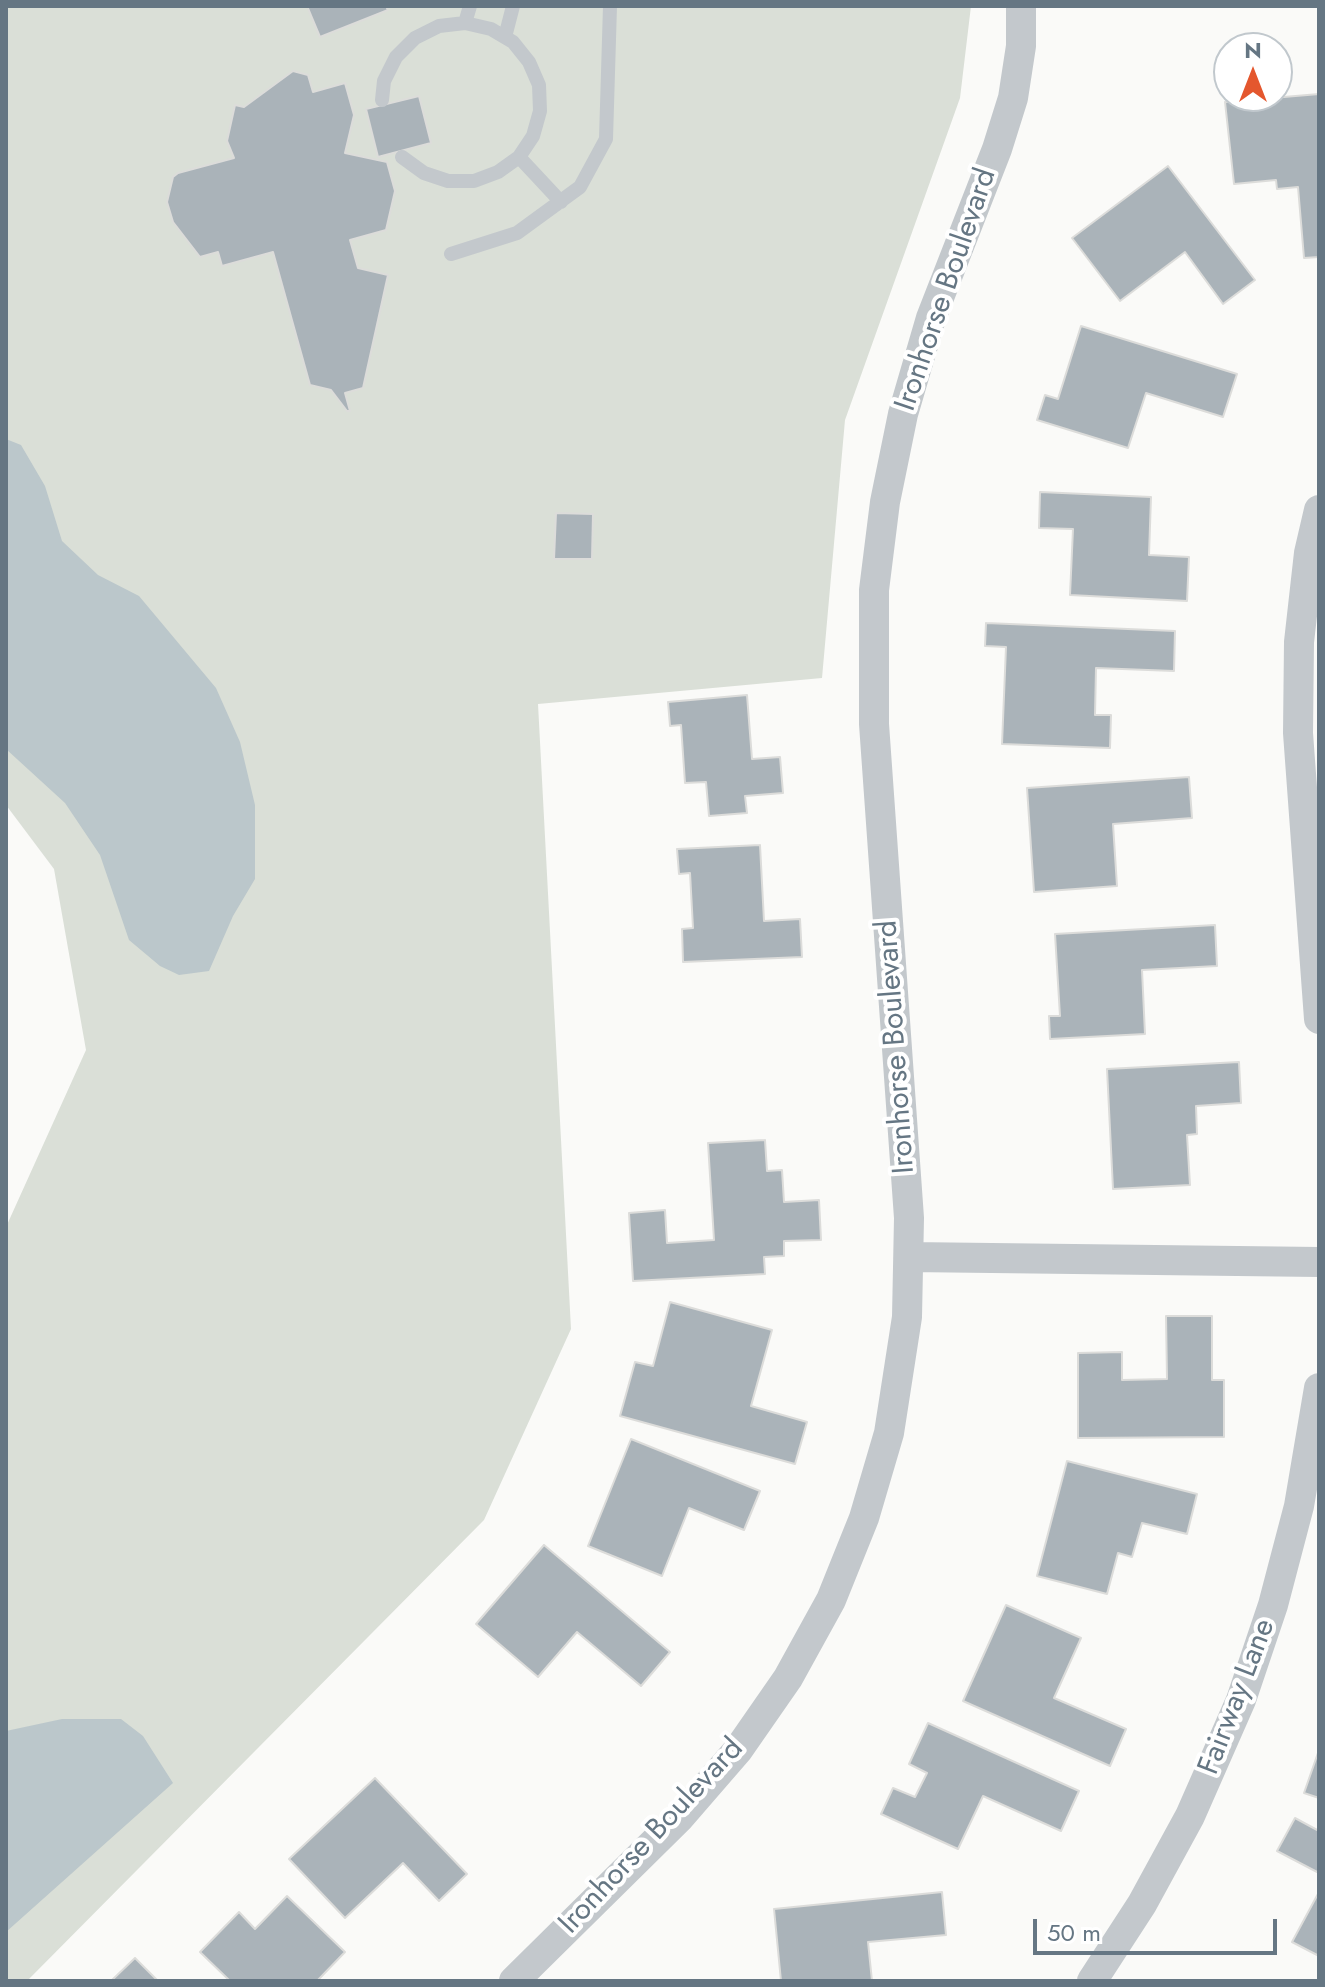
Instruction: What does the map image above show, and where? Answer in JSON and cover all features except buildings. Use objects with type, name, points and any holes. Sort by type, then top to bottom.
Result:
[{"type":"street","name":"Ironhorse Boulevard","points":[[514,1981],[680,1817],[738,1750],[795,1665],[831,1600],[864,1518],[889,1433],[907,1317],[910,1257],[874,724],[874,590],[885,502],[903,414],[931,318],[997,149],[1013,98],[1021,46],[1021,6]]},
{"type":"street","points":[[1319,510],[1309,553],[1299,642],[1298,733],[1319,1019]]},
{"type":"street","points":[[910,1257],[1319,1262]]},
{"type":"street","name":"Fairway Lane","points":[[1092,1981],[1142,1904],[1190,1816],[1241,1700],[1273,1605],[1299,1506],[1319,1388]]},
{"type":"lane","points":[[465,23],[470,6]]},
{"type":"lane","points":[[505,37],[513,6]]},
{"type":"lane","points":[[451,254],[517,233],[580,187],[606,139],[610,6]]},
{"type":"lane","points":[[382,100],[384,81],[396,57],[415,38],[439,26],[465,23],[491,29],[513,42],[529,62],[539,85],[540,111],[533,136],[519,157],[498,172],[474,181],[448,181],[424,173],[402,157]]},
{"type":"lane","points":[[519,157],[561,202]]},
{"type":"shaded area","points":[[6,6],[971,6],[960,98],[845,420],[822,678],[538,704],[571,1329],[484,1520],[27,1981],[6,1981],[6,1227],[86,1050],[54,869],[6,805]]},
{"type":"shaded area","points":[[6,439],[21,445],[45,486],[62,541],[98,575],[139,596],[216,688],[240,742],[255,805],[255,879],[233,916],[209,971],[179,975],[160,966],[129,940],[100,855],[65,803],[6,749]]},
{"type":"shaded area","points":[[62,1719],[121,1719],[143,1736],[173,1783],[6,1932],[6,1731]]}]
